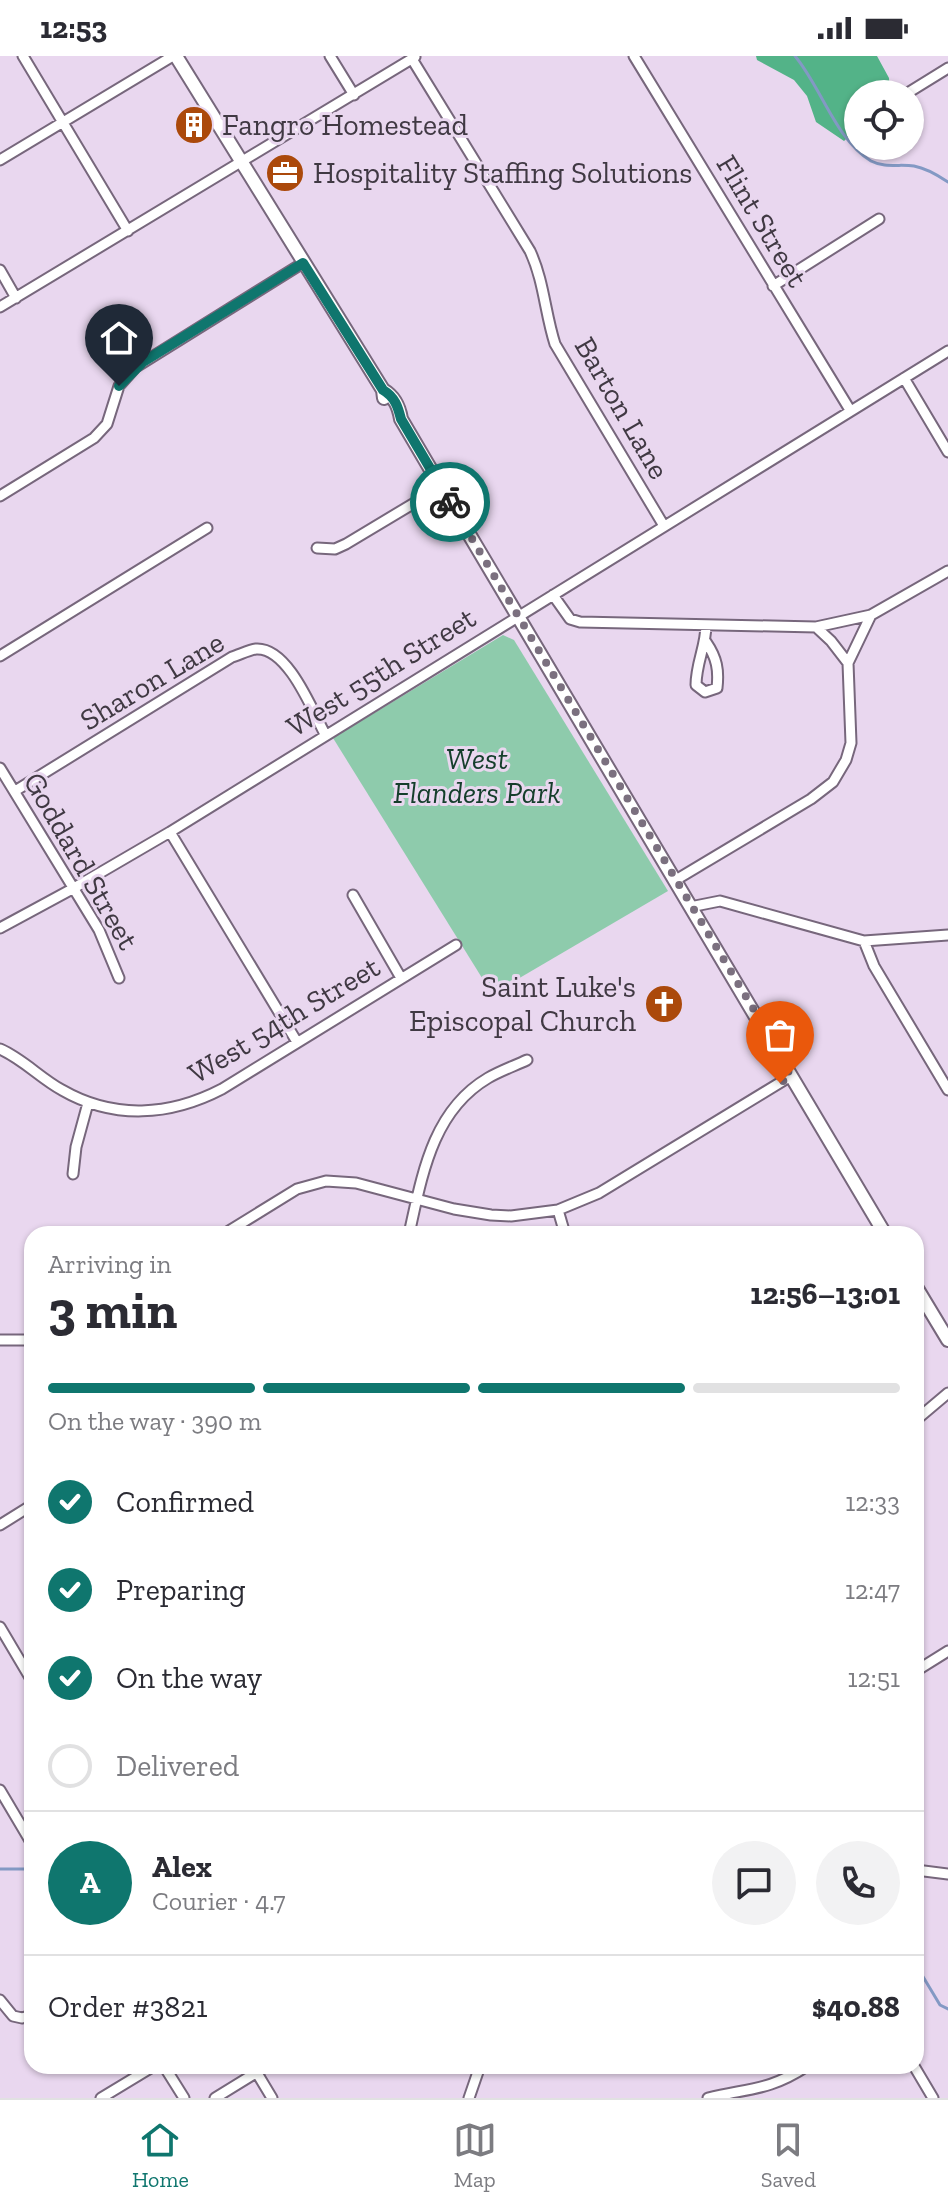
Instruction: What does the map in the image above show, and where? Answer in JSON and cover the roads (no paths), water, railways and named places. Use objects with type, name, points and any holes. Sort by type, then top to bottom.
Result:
[{"type":"main road","points":[[175,56],[383,390],[393,413],[401,419],[880,1226]]},
{"type":"main road","points":[[924,1300],[948,1340]]},
{"type":"street","points":[[23,56],[128,231]]},
{"type":"street","points":[[0,160],[175,56]]},
{"type":"street","points":[[330,56],[354,95]]},
{"type":"street","name":"Flint Street","points":[[634,56],[850,410]]},
{"type":"street","points":[[0,307],[414,57]]},
{"type":"street","name":"Barton Lane","points":[[414,57],[530,251],[542,283],[555,344],[664,526]]},
{"type":"street","points":[[924,83],[948,68]]},
{"type":"street","points":[[773,286],[879,219]]},
{"type":"street","points":[[0,496],[94,438],[107,424],[119,386],[136,367],[303,263]]},
{"type":"street","points":[[0,270],[16,298]]},
{"type":"street","name":"West 55th Street","points":[[0,928],[170,832],[948,351]]},
{"type":"street","points":[[904,378],[948,452]]},
{"type":"street","points":[[317,548],[335,549],[346,544],[441,487]]},
{"type":"street","points":[[0,656],[207,528]]},
{"type":"street","points":[[553,595],[570,619],[580,622],[816,627],[871,615],[948,571]]},
{"type":"street","points":[[674,881],[823,791],[839,774],[851,743],[848,663],[871,615]]},
{"type":"street","points":[[706,625],[706,642],[696,670],[696,685],[705,692],[717,688],[719,674],[706,642]]},
{"type":"street","points":[[816,627],[848,663]]},
{"type":"street","name":"Sharon Lane","points":[[15,791],[232,657],[255,649],[272,652],[286,664],[325,734]]},
{"type":"street","name":"Goddard Street","points":[[0,768],[99,930],[119,978]]},
{"type":"street","points":[[170,832],[297,1042]]},
{"type":"street","points":[[353,895],[401,978]]},
{"type":"street","points":[[690,907],[720,901],[864,941],[948,935]]},
{"type":"street","points":[[864,941],[874,966],[948,1090]]},
{"type":"street","name":"West 54th Street","points":[[0,1049],[61,1090],[88,1103],[134,1112],[196,1102],[456,945]]},
{"type":"street","points":[[411,1226],[427,1159],[447,1117],[479,1084],[527,1060]]},
{"type":"street","points":[[237,1226],[297,1189],[326,1181],[356,1183],[491,1215],[530,1215],[558,1210],[599,1193],[791,1076]]},
{"type":"street","points":[[73,1174],[76,1147],[88,1103]]},
{"type":"street","points":[[558,1210],[563,1226]]},
{"type":"street","points":[[0,1340],[24,1340]]},
{"type":"street","points":[[924,1413],[948,1393]]},
{"type":"street","points":[[0,1525],[24,1510]]},
{"type":"street","points":[[0,1627],[24,1668]]},
{"type":"street","points":[[0,1650],[10,1644]]},
{"type":"street","points":[[924,1666],[948,1651]]},
{"type":"street","points":[[0,1790],[24,1830]]},
{"type":"street","points":[[924,1871],[948,1874]]},
{"type":"street","points":[[0,2000],[13,2016],[24,2016]]},
{"type":"street","points":[[101,2098],[141,2074]]},
{"type":"street","points":[[169,2074],[184,2098]]},
{"type":"street","points":[[215,2098],[255,2074]]},
{"type":"street","points":[[258,2074],[272,2098]]},
{"type":"street","points":[[469,2098],[477,2074]]},
{"type":"street","points":[[708,2098],[755,2090],[794,2074]]},
{"type":"street","points":[[919,2074],[933,2098]]},
{"type":"waterway","points":[[795,56],[838,127],[859,152],[876,163],[918,167],[948,182]]},
{"type":"waterway","points":[[0,1869],[24,1869]]},
{"type":"waterway","points":[[924,1978],[940,2005],[948,2009]]},
{"type":"place","name":"Fangro Homestead","points":[[194,125]]},
{"type":"place","name":"Hospitality Staffing Solutions","points":[[285,173]]},
{"type":"place","name":"Saint Luke's Episcopal Church","points":[[664,1004]]},
{"type":"park label","name":"West Flanders Park","points":[[477,776]]}]
